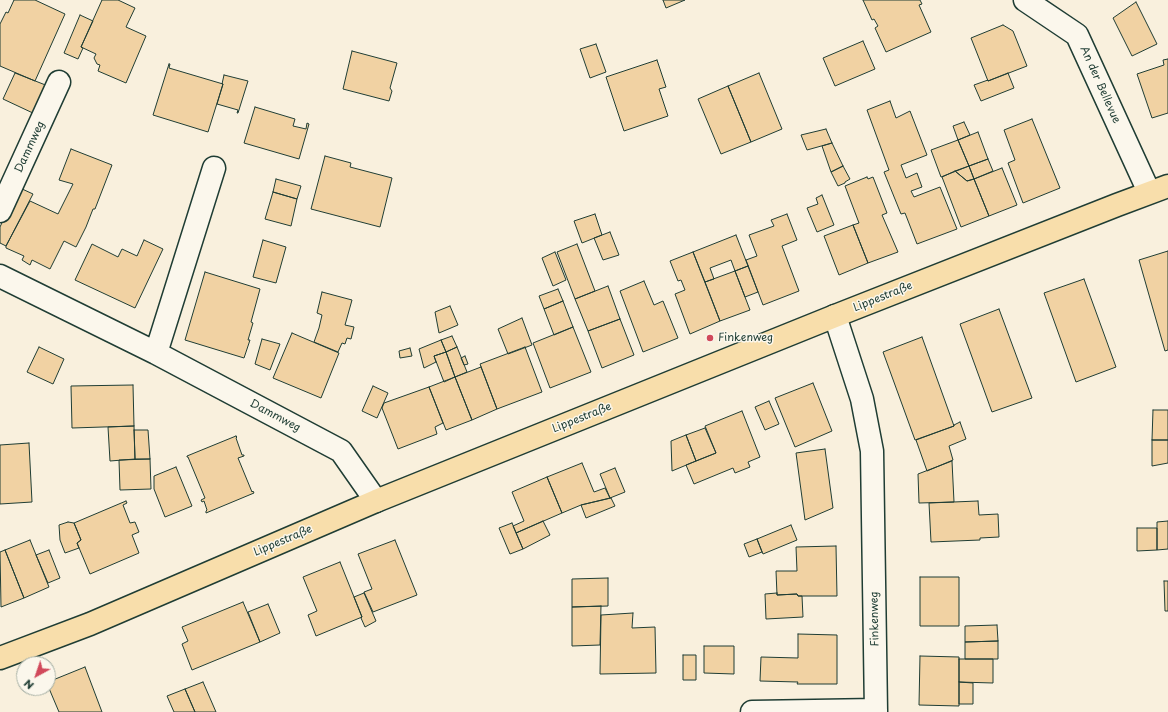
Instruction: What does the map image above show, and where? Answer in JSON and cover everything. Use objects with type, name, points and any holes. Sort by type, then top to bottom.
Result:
[{"type":"main road","name":"Lippestraße","points":[[0,658],[90,624],[376,501],[835,316],[1158,189]]},
{"type":"street","name":"An der Bellevue","points":[[1025,0],[1077,35],[1158,189]]},
{"type":"street","name":"Dammweg","points":[[0,211],[59,82]]},
{"type":"street","points":[[156,353],[214,168]]},
{"type":"street","name":"Dammweg","points":[[0,276],[156,353],[341,451],[376,501]]},
{"type":"street","name":"Finkenweg","points":[[835,316],[862,399],[872,451],[876,711]]},
{"type":"street","points":[[752,712],[876,711]]},
{"type":"building","points":[[14,0],[35,0],[65,14],[35,81],[0,66],[0,24],[6,12],[8,13]]},
{"type":"building","points":[[102,0],[118,0],[135,8],[126,27],[146,36],[126,83],[98,71],[100,65],[97,64],[94,58],[96,54],[81,47]]},
{"type":"building","points":[[663,0],[685,0],[666,8]]},
{"type":"building","points":[[863,0],[920,0],[922,4],[919,5],[931,32],[886,52],[875,28],[878,26],[874,19],[872,20]]},
{"type":"building","points":[[1136,2],[1157,44],[1132,56],[1113,18]]},
{"type":"building","points":[[80,15],[93,21],[81,47],[83,48],[78,59],[64,53]]},
{"type":"building","points":[[1003,25],[1013,31],[1027,66],[988,81],[971,38]]},
{"type":"building","points":[[863,41],[875,69],[835,86],[823,58]]},
{"type":"building","points":[[596,44],[606,72],[590,78],[580,49]]},
{"type":"building","points":[[352,51],[397,63],[390,88],[392,91],[389,101],[343,89]]},
{"type":"building","points":[[1168,59],[1168,113],[1152,118],[1137,74],[1164,65],[1163,60]]},
{"type":"building","points":[[657,60],[666,87],[659,89],[668,116],[624,131],[606,77]]},
{"type":"building","points":[[169,64],[169,68],[223,84],[208,132],[153,115]]},
{"type":"building","points":[[15,73],[48,86],[35,114],[3,99]]},
{"type":"building","points":[[759,73],[782,129],[751,142],[728,86]]},
{"type":"building","points":[[1008,73],[1014,88],[981,101],[974,85]]},
{"type":"building","points":[[224,75],[248,81],[238,113],[238,110],[217,104]]},
{"type":"building","points":[[728,86],[751,142],[721,154],[698,99]]},
{"type":"building","points":[[890,101],[896,118],[910,111],[927,155],[901,165],[906,178],[917,173],[922,187],[911,191],[914,197],[940,187],[957,229],[917,244],[905,213],[901,214],[884,172],[889,170],[867,110]]},
{"type":"building","points":[[255,107],[295,119],[293,126],[306,129],[307,123],[309,124],[299,159],[244,143]]},
{"type":"building","points":[[1032,119],[1060,188],[1023,203],[1008,163],[1015,160],[1004,130]]},
{"type":"building","points":[[964,122],[970,135],[958,140],[953,126]]},
{"type":"building","points":[[826,129],[832,143],[807,150],[801,135]]},
{"type":"building","points":[[978,132],[988,159],[969,166],[958,140]]},
{"type":"building","points":[[958,140],[969,166],[941,177],[931,150]]},
{"type":"building","points":[[832,143],[843,166],[831,172],[822,146]]},
{"type":"building","points":[[71,149],[112,165],[95,209],[93,209],[76,247],[64,241],[50,269],[32,260],[30,265],[22,260],[24,256],[6,248],[6,246],[30,201],[58,214],[73,184],[59,180]]},
{"type":"building","points":[[325,156],[351,163],[350,167],[392,178],[380,227],[311,209]]},
{"type":"building","points":[[988,159],[993,171],[974,179],[969,166]]},
{"type":"building","points":[[843,166],[850,179],[838,186],[831,172]]},
{"type":"building","points":[[969,166],[974,179],[967,181],[955,171]]},
{"type":"building","points":[[1002,168],[1017,205],[989,216],[974,179]]},
{"type":"building","points":[[955,171],[967,181],[974,179],[989,216],[961,227],[942,177]]},
{"type":"building","points":[[867,177],[868,179],[873,177],[887,213],[882,215],[898,252],[868,263],[853,225],[859,223],[845,186]]},
{"type":"building","points":[[276,179],[301,186],[297,199],[273,192]]},
{"type":"building","points":[[20,188],[33,194],[6,246],[0,243],[0,227],[15,194]]},
{"type":"building","points":[[273,192],[297,199],[291,226],[265,219]]},
{"type":"building","points":[[822,195],[834,225],[817,232],[807,208],[818,204],[816,198]]},
{"type":"building","points":[[595,214],[602,235],[582,243],[574,221]]},
{"type":"building","points":[[787,214],[797,240],[782,246],[799,291],[763,305],[746,260],[757,256],[749,235],[774,226],[771,220]]},
{"type":"building","points":[[853,225],[868,263],[839,275],[824,236]]},
{"type":"building","points":[[610,232],[619,255],[603,260],[594,238]]},
{"type":"building","points":[[736,235],[748,266],[735,271],[731,260],[710,268],[714,279],[705,282],[693,252]]},
{"type":"building","points":[[144,240],[163,249],[135,308],[75,280],[92,244],[118,257],[122,249],[137,256]]},
{"type":"building","points":[[263,240],[286,247],[276,283],[253,277]]},
{"type":"building","points":[[577,244],[595,291],[575,299],[557,252]]},
{"type":"building","points":[[1168,251],[1168,350],[1165,351],[1139,260]]},
{"type":"building","points":[[555,252],[566,280],[553,286],[542,258]]},
{"type":"building","points":[[693,252],[720,321],[690,334],[675,294],[685,290],[681,280],[678,281],[670,261]]},
{"type":"building","points":[[748,266],[758,292],[745,297],[735,271]]},
{"type":"building","points":[[735,271],[750,310],[720,321],[705,282]]},
{"type":"building","points":[[205,272],[260,289],[251,322],[253,323],[248,340],[250,340],[244,358],[185,340]]},
{"type":"building","points":[[1084,279],[1116,367],[1076,382],[1044,293]]},
{"type":"building","points":[[644,281],[654,305],[663,301],[678,338],[643,352],[620,291]]},
{"type":"building","points":[[608,286],[620,319],[588,331],[575,299]]},
{"type":"building","points":[[558,289],[563,301],[544,309],[539,296]]},
{"type":"building","points":[[322,292],[352,300],[345,325],[354,327],[351,339],[347,338],[345,344],[342,343],[338,352],[314,342],[322,315],[317,313]]},
{"type":"building","points":[[563,301],[573,327],[554,335],[544,309]]},
{"type":"building","points":[[450,306],[458,325],[439,333],[435,312]]},
{"type":"building","points":[[999,309],[1032,398],[992,412],[960,324]]},
{"type":"building","points":[[522,318],[532,345],[508,354],[498,329]]},
{"type":"building","points":[[620,319],[634,355],[602,368],[588,331]]},
{"type":"building","points":[[573,327],[591,372],[550,388],[533,343]]},
{"type":"building","points":[[292,333],[339,353],[321,398],[273,378]]},
{"type":"building","points":[[452,336],[457,347],[446,352],[441,340]]},
{"type":"building","points":[[922,337],[954,426],[915,440],[883,352]]},
{"type":"building","points":[[262,339],[280,344],[270,370],[255,364]]},
{"type":"building","points":[[441,340],[446,352],[434,356],[436,362],[424,368],[419,349]]},
{"type":"building","points":[[39,347],[64,359],[53,384],[27,372]]},
{"type":"building","points":[[457,347],[467,372],[455,377],[446,352]]},
{"type":"building","points":[[525,347],[542,392],[497,409],[480,364]]},
{"type":"building","points":[[410,348],[412,356],[400,358],[399,351]]},
{"type":"building","points":[[446,352],[455,377],[444,382],[434,356]]},
{"type":"building","points":[[465,356],[468,364],[464,365],[461,358]]},
{"type":"building","points":[[481,367],[497,409],[472,420],[455,377]]},
{"type":"building","points":[[455,377],[472,420],[446,430],[429,387]]},
{"type":"building","points":[[813,383],[832,431],[795,447],[775,398]]},
{"type":"building","points":[[133,385],[134,426],[72,428],[71,386]]},
{"type":"building","points":[[373,386],[388,393],[377,418],[362,411]]},
{"type":"building","points":[[429,387],[443,423],[435,427],[437,434],[398,449],[382,408],[384,403]]},
{"type":"building","points":[[769,401],[779,424],[765,430],[755,407]]},
{"type":"building","points":[[1153,410],[1168,410],[1168,440],[1152,440]]},
{"type":"building","points":[[742,411],[760,457],[748,462],[750,467],[735,473],[733,468],[694,484],[686,465],[716,453],[705,426]]},
{"type":"building","points":[[960,422],[966,439],[949,446],[953,460],[927,471],[916,440],[954,426]]},
{"type":"building","points":[[134,426],[135,459],[110,461],[108,427]]},
{"type":"building","points":[[705,428],[716,453],[696,461],[686,435]]},
{"type":"building","points":[[134,430],[148,430],[150,459],[135,459]]},
{"type":"building","points":[[686,435],[696,461],[672,471],[671,441]]},
{"type":"building","points":[[236,436],[242,455],[244,455],[238,458],[252,492],[253,491],[254,493],[206,513],[207,510],[204,501],[202,502],[201,500],[205,498],[187,456]]},
{"type":"building","points":[[1152,440],[1168,440],[1168,463],[1152,466]]},
{"type":"building","points":[[29,443],[32,502],[0,504],[0,445]]},
{"type":"building","points":[[825,449],[833,508],[805,520],[796,453]]},
{"type":"building","points":[[150,459],[151,489],[120,490],[119,460]]},
{"type":"building","points":[[952,461],[954,502],[919,503],[918,474]]},
{"type":"building","points":[[582,463],[594,492],[605,488],[610,498],[581,505],[562,513],[547,477]]},
{"type":"building","points":[[176,467],[192,506],[165,517],[154,489],[154,476]]},
{"type":"building","points":[[615,468],[625,492],[610,498],[600,474]]},
{"type":"building","points":[[547,477],[562,513],[516,533],[513,526],[524,521],[512,492]]},
{"type":"building","points":[[611,498],[615,506],[586,518],[581,505]]},
{"type":"building","points":[[126,501],[127,503],[123,505],[130,523],[135,522],[139,532],[132,535],[139,553],[90,574],[77,543],[81,540],[74,523]]},
{"type":"building","points":[[978,501],[979,515],[998,514],[999,537],[980,538],[980,540],[931,542],[929,503]]},
{"type":"building","points":[[543,521],[550,535],[523,549],[516,533]]},
{"type":"building","points":[[1168,521],[1168,549],[1157,550],[1157,522]]},
{"type":"building","points":[[68,522],[74,523],[81,540],[77,543],[79,548],[65,553],[60,540],[59,525]]},
{"type":"building","points":[[512,523],[523,549],[510,554],[499,528]]},
{"type":"building","points":[[791,525],[797,540],[763,554],[757,539]]},
{"type":"building","points":[[1137,528],[1157,528],[1157,550],[1137,551]]},
{"type":"building","points":[[757,539],[762,552],[749,557],[744,544]]},
{"type":"building","points":[[30,540],[49,587],[24,598],[5,550]]},
{"type":"building","points":[[395,540],[417,595],[373,612],[364,592],[372,589],[358,554]]},
{"type":"building","points":[[836,546],[837,596],[798,596],[797,594],[777,595],[776,571],[797,571],[796,547]]},
{"type":"building","points":[[5,550],[24,598],[1,607],[0,552]]},
{"type":"building","points":[[49,550],[60,578],[48,583],[36,555]]},
{"type":"building","points":[[340,562],[362,617],[316,636],[308,615],[317,611],[303,577]]},
{"type":"building","points":[[920,577],[959,577],[959,626],[920,626]]},
{"type":"building","points":[[608,578],[608,606],[572,607],[572,579]]},
{"type":"building","points":[[1164,581],[1168,581],[1168,611],[1165,611]]},
{"type":"building","points":[[364,593],[376,621],[365,627],[354,597]]},
{"type":"building","points":[[777,593],[777,595],[797,594],[798,596],[802,596],[803,617],[766,619],[765,594]]},
{"type":"building","points":[[243,602],[260,642],[192,670],[182,644],[188,641],[182,627]]},
{"type":"building","points":[[268,604],[280,633],[260,642],[248,612]]},
{"type":"building","points":[[601,606],[600,645],[572,646],[572,607]]},
{"type":"building","points":[[633,613],[632,628],[655,627],[656,673],[600,674],[601,615]]},
{"type":"building","points":[[997,625],[998,641],[965,642],[965,626]]},
{"type":"building","points":[[798,634],[837,635],[837,684],[797,684],[798,682],[760,681],[761,657],[798,658]]},
{"type":"building","points":[[998,641],[998,659],[965,659],[965,642]]},
{"type":"building","points":[[704,646],[734,646],[734,674],[704,673]]},
{"type":"building","points":[[683,655],[696,655],[696,680],[683,680]]},
{"type":"building","points":[[920,656],[959,657],[959,706],[919,705]]},
{"type":"building","points":[[959,659],[993,659],[993,683],[959,682]]},
{"type":"building","points":[[85,667],[102,712],[59,712],[52,696],[56,696],[56,679]]},
{"type":"building","points":[[203,682],[216,712],[195,712],[185,689]]},
{"type":"building","points":[[959,682],[973,683],[973,704],[959,704]]},
{"type":"building","points":[[185,689],[195,712],[174,712],[167,696]]},
{"type":"place","name":"Finkenweg","points":[[710,338]]}]
